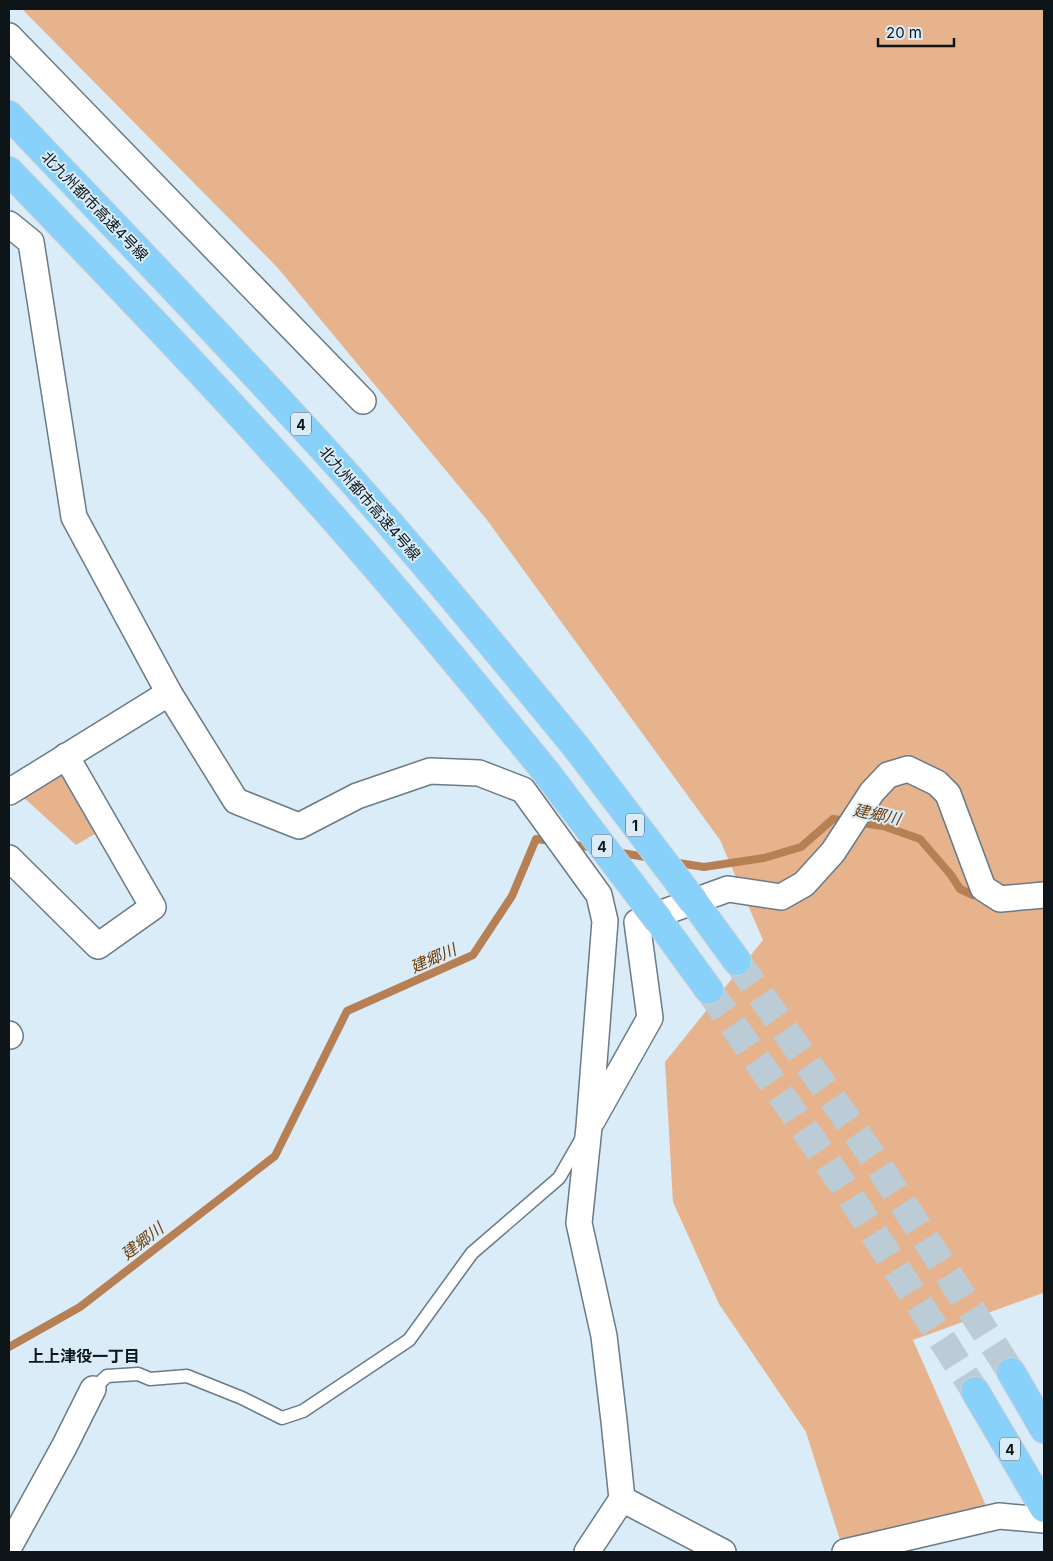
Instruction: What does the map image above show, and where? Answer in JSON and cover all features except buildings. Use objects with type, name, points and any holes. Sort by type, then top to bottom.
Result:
[{"type":"highway","name":"北九州都市高速4号線","points":[[9,115],[220,337],[338,466],[465,612],[577,748]]},
{"type":"highway","name":"4","points":[[9,171],[188,358],[312,493],[433,633],[546,772],[648,922],[709,990]]},
{"type":"highway","name":"1","points":[[577,748],[737,961]]},
{"type":"highway","points":[[1011,1372],[1044,1429]]},
{"type":"highway","name":"4","points":[[975,1391],[1044,1508]]},
{"type":"street","points":[[9,36],[363,401]]},
{"type":"street","points":[[9,224],[31,242],[74,517],[169,693],[236,801],[299,826],[357,796],[430,771],[479,773],[524,790],[599,895],[605,921],[589,1127],[579,1224],[604,1336],[622,1499],[587,1552]]},
{"type":"street","points":[[9,792],[169,693]]},
{"type":"street","points":[[9,858],[98,946],[153,907],[66,756]]},
{"type":"street","points":[[605,921],[648,922],[728,889],[781,897],[804,884],[833,852],[872,792],[888,775],[908,769],[937,784],[948,794],[983,888],[1000,899],[1044,895]]},
{"type":"street","points":[[589,1127],[650,1018],[648,922]]},
{"type":"street","points":[[9,1547],[64,1447],[93,1389]]},
{"type":"street","points":[[622,1499],[723,1552]]},
{"type":"street","points":[[845,1552],[999,1516],[1044,1520]]},
{"type":"lane","points":[[93,1389],[108,1376],[138,1374],[150,1379],[187,1376],[242,1398],[282,1418],[303,1411],[409,1340],[472,1253],[559,1178],[589,1127]]},
{"type":"shaded area","points":[[22,9],[1044,9],[1044,1295],[1043,1293],[913,1340],[987,1508],[841,1543],[806,1432],[719,1304],[673,1202],[665,1062],[763,940],[720,840],[487,520],[277,267]]},
{"type":"shaded area","points":[[59,773],[69,776],[100,831],[76,845],[23,797]]},
{"type":"waterway","name":"建郷川","points":[[672,862],[704,867],[764,858],[801,847],[833,819],[883,826],[920,839],[951,875],[960,889],[973,895]]},
{"type":"waterway","name":"建郷川","points":[[9,1347],[80,1307],[275,1156],[347,1011],[473,955],[512,896],[536,839],[553,841]]},
{"type":"waterway","name":"建郷川","points":[[569,844],[595,848]]},
{"type":"waterway","name":"建郷川","points":[[616,852],[651,858]]},
{"type":"tunnel","points":[[737,961],[875,1160],[1011,1372]]},
{"type":"tunnel","points":[[709,990],[843,1185],[975,1391]]},
{"type":"district","name":"上上津役一丁目","points":[[84,1356]]}]
